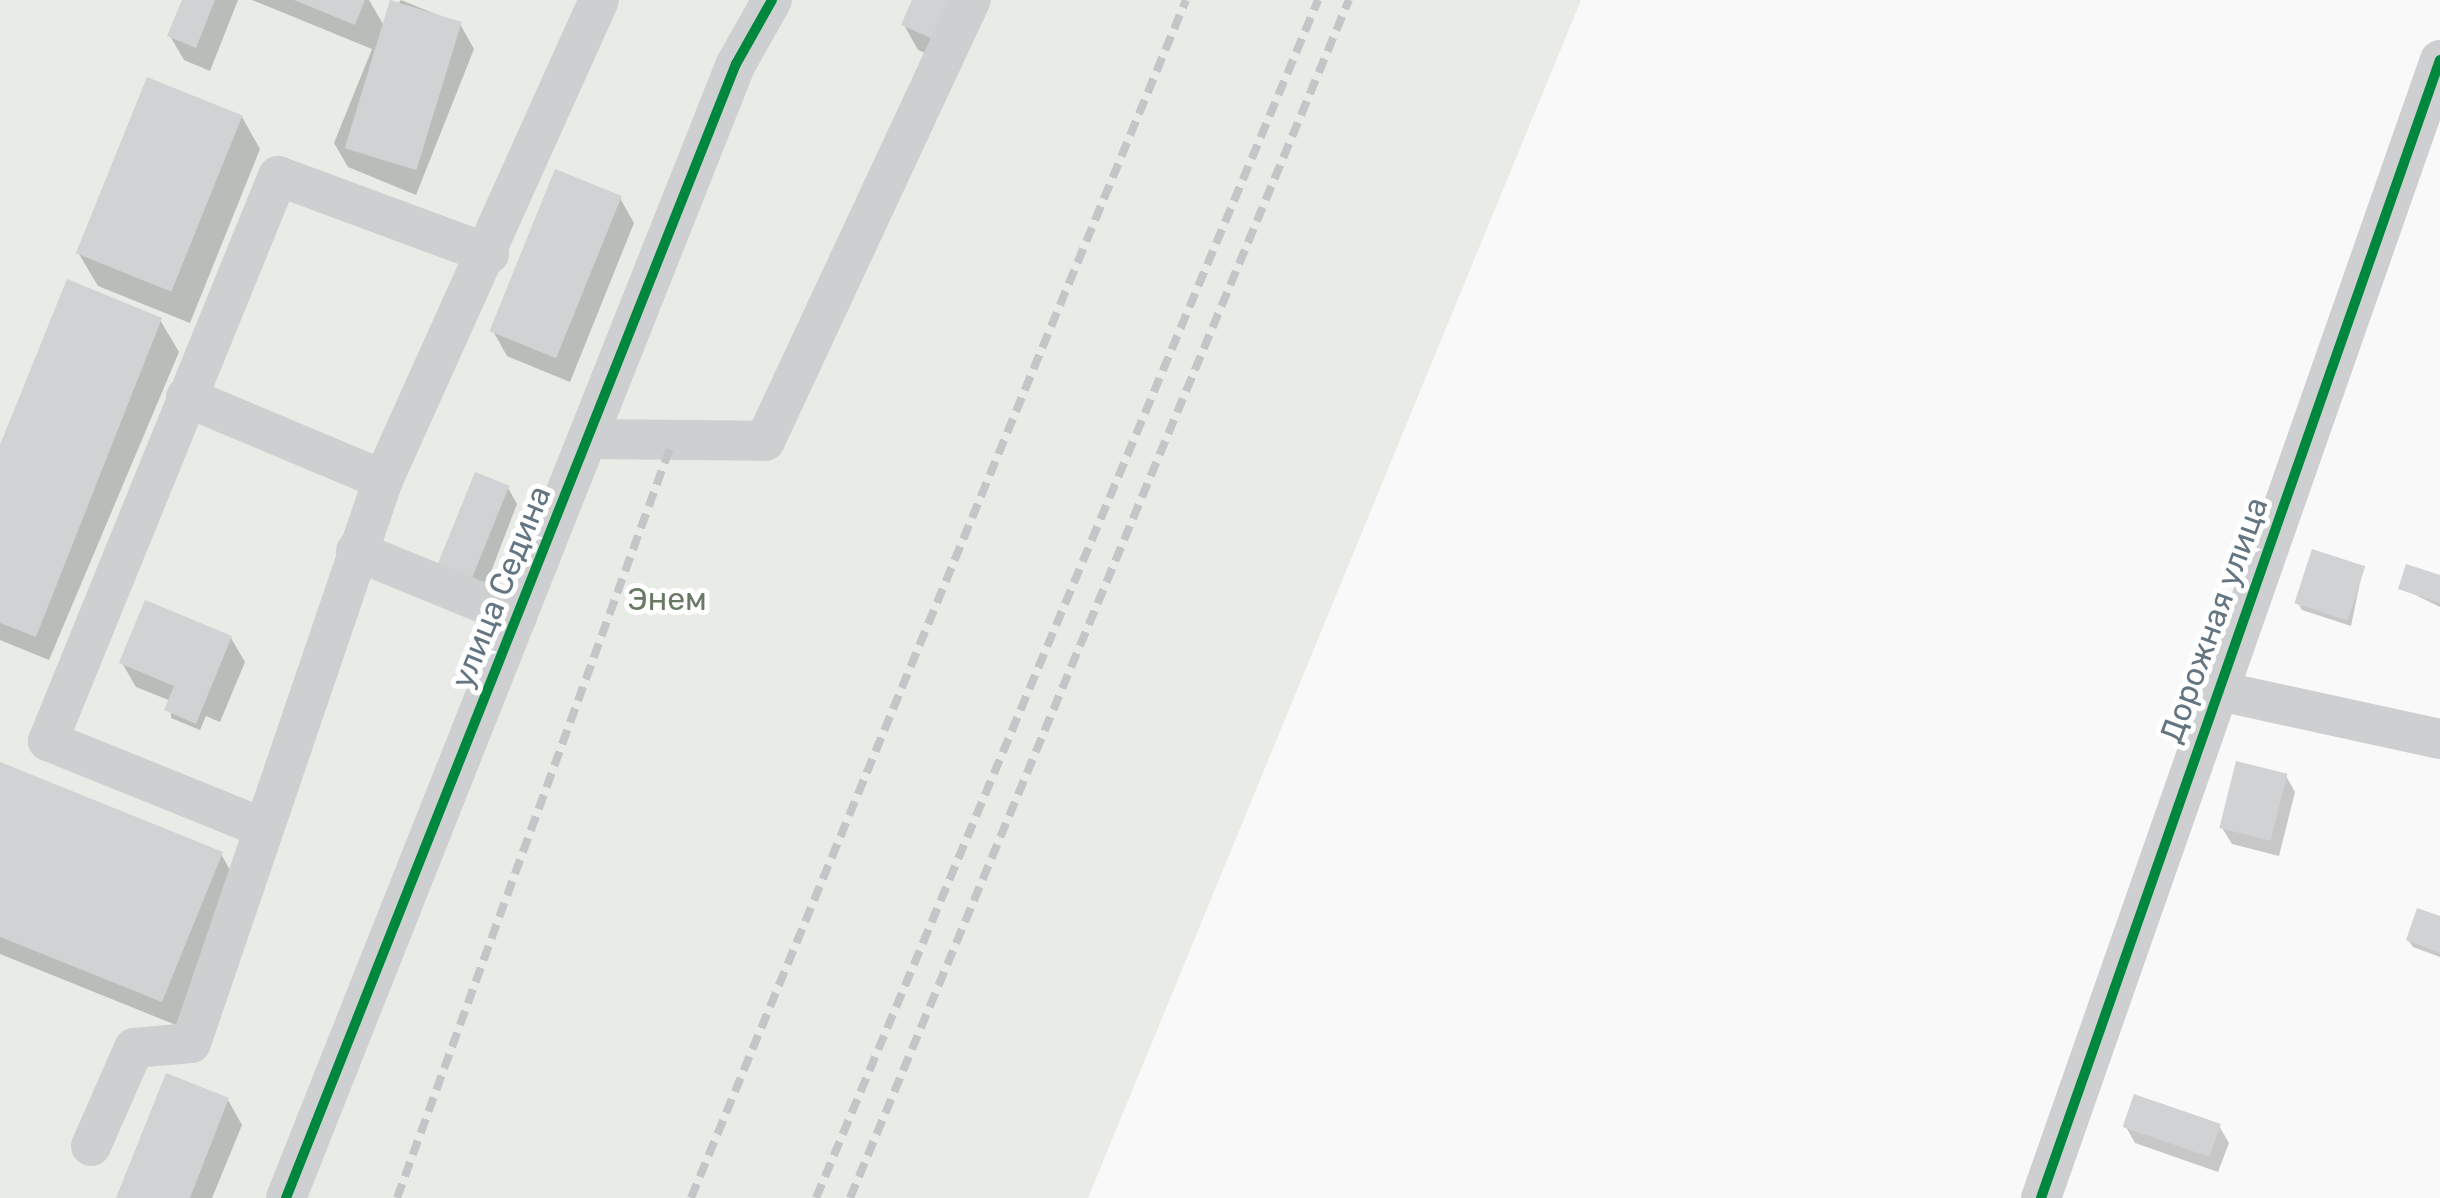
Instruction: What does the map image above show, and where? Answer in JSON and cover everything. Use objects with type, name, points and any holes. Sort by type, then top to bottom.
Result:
[{"type":"street","points":[[91,1146],[134,1048],[191,1043],[261,827],[383,480],[489,254],[599,0]]},
{"type":"street","name":"улица Седина","points":[[286,1198],[736,64],[772,0]]},
{"type":"street","points":[[587,439],[765,442],[971,0]]},
{"type":"street","name":"Дорожная улица","points":[[2041,1198],[2215,690],[2430,121],[2440,60]]},
{"type":"street","points":[[261,827],[48,741],[278,176],[489,254]]},
{"type":"street","points":[[186,397],[383,480]]},
{"type":"street","points":[[356,551],[516,616]]},
{"type":"street","points":[[2215,690],[2440,740]]},
{"type":"green space","name":"Энем","points":[[0,0],[1581,0],[1088,1198],[0,1198]]},
{"type":"building","points":[[182,0],[215,0],[196,48],[167,36]]},
{"type":"building","points":[[294,0],[365,0],[355,25]]},
{"type":"building","points":[[390,0],[462,22],[416,170],[345,148]]},
{"type":"building","points":[[912,0],[950,0],[933,39],[901,25]]},
{"type":"building","points":[[147,77],[242,116],[171,292],[76,253]]},
{"type":"building","points":[[555,169],[622,196],[556,358],[489,331]]},
{"type":"building","points":[[67,279],[162,318],[36,637],[0,623],[0,445]]},
{"type":"building","points":[[475,472],[509,486],[471,580],[437,567]]},
{"type":"building","points":[[2312,549],[2365,566],[2348,621],[2294,603]]},
{"type":"building","points":[[2406,564],[2440,575],[2440,603],[2398,589]]},
{"type":"building","points":[[145,600],[232,636],[196,724],[164,710],[174,686],[119,663]]},
{"type":"building","points":[[2236,761],[2287,774],[2271,841],[2219,828]]},
{"type":"building","points":[[0,762],[223,852],[162,1002],[0,937]]},
{"type":"building","points":[[2417,908],[2440,916],[2440,953],[2406,940]]},
{"type":"building","points":[[166,1073],[229,1098],[190,1198],[116,1198]]},
{"type":"building","points":[[2134,1094],[2221,1124],[2210,1157],[2123,1127]]},
{"type":"railway","points":[[691,1198],[1186,0]]},
{"type":"railway","points":[[816,1198],[1318,0]]},
{"type":"railway","points":[[850,1198],[1349,0]]},
{"type":"railway","points":[[397,1198],[670,448]]},
{"type":"cycle path","points":[[286,1198],[736,64],[772,0]]},
{"type":"cycle path","points":[[2041,1198],[2440,60]]}]
